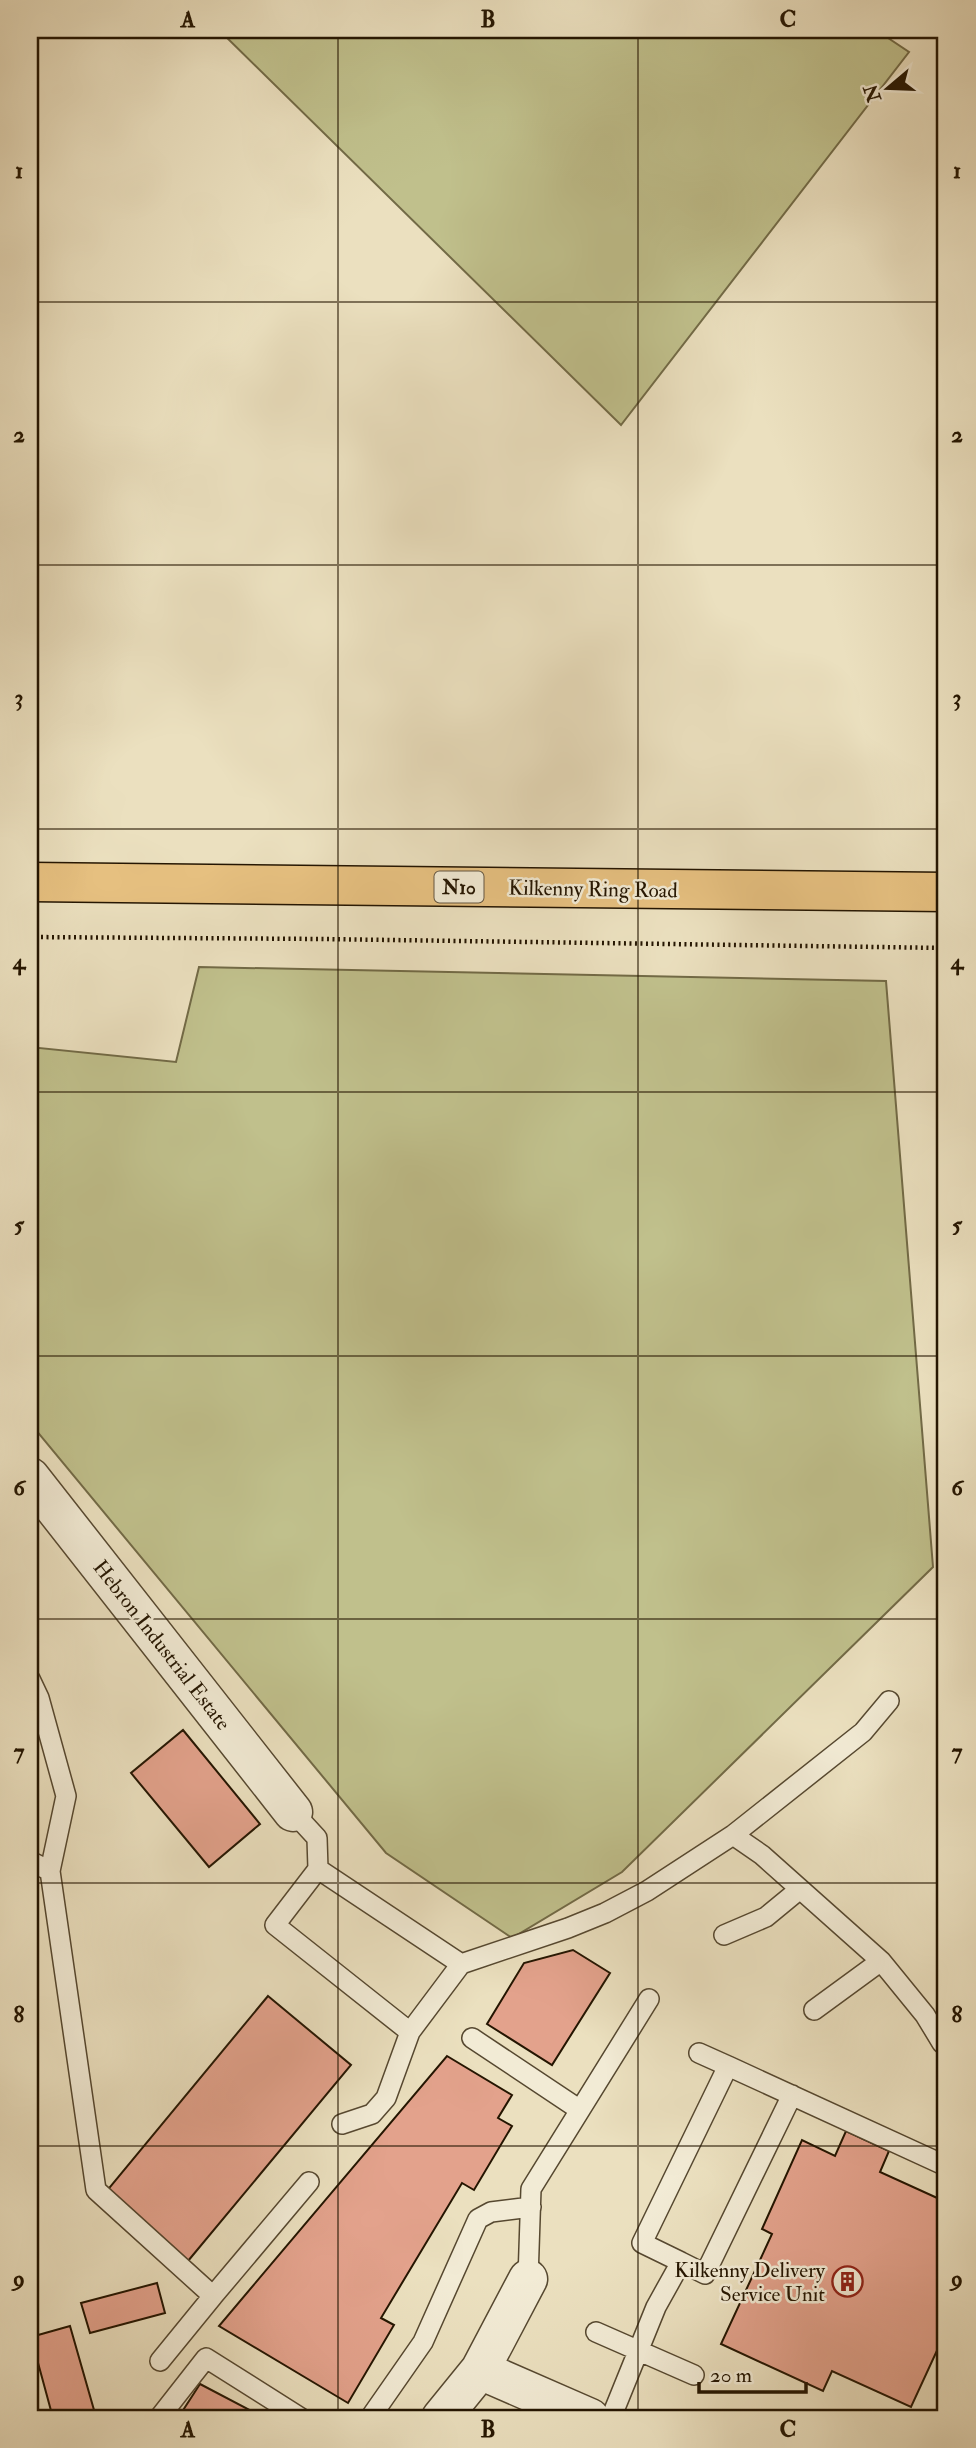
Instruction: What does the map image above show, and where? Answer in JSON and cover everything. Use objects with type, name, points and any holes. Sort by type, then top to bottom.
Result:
[{"type":"highway","name":"Kilkenny Ring Road","points":[[30,882],[946,892]]},
{"type":"street","name":"Hebron Industrial Estate","points":[[30,1478],[293,1812]]},
{"type":"street","points":[[441,2418],[480,2370],[528,2279]]},
{"type":"street","points":[[480,2370],[577,2416]]},
{"type":"lane","points":[[30,1679],[39,1698],[66,1796],[50,1871],[96,2190],[213,2297]]},
{"type":"lane","points":[[342,2124],[372,2114],[386,2098],[410,2032],[461,1964],[568,1928],[605,1913],[647,1891],[733,1835],[863,1732],[889,1701]]},
{"type":"lane","points":[[293,1812],[317,1838],[317,1869],[275,1925],[410,2032]]},
{"type":"lane","points":[[733,1835],[762,1855],[881,1961],[925,2015],[942,2043]]},
{"type":"lane","points":[[30,1861],[50,1871]]},
{"type":"lane","points":[[317,1869],[461,1964]]},
{"type":"lane","points":[[724,1935],[766,1917],[800,1889]]},
{"type":"lane","points":[[814,2010],[881,1961]]},
{"type":"lane","points":[[528,2279],[531,2189],[649,1999]]},
{"type":"lane","points":[[472,2038],[580,2110]]},
{"type":"lane","points":[[699,2053],[946,2166]]},
{"type":"lane","points":[[728,2066],[642,2243],[705,2274],[792,2095]]},
{"type":"lane","points":[[160,2361],[309,2182]]},
{"type":"lane","points":[[370,2418],[423,2342],[478,2219],[491,2212],[531,2207]]},
{"type":"lane","points":[[611,2418],[656,2307],[681,2262]]},
{"type":"lane","points":[[596,2332],[694,2375]]},
{"type":"lane","points":[[159,2418],[206,2358],[301,2418]]},
{"type":"path","points":[[30,937],[946,948]]},
{"type":"green space","points":[[219,30],[876,30],[909,52],[621,425]]},
{"type":"green space","points":[[199,967],[886,981],[933,1567],[622,1872],[512,1938],[386,1853],[30,1423],[30,1047],[176,1062]]},
{"type":"building","points":[[183,1730],[260,1824],[209,1867],[131,1773]]},
{"type":"building","points":[[573,1950],[610,1973],[552,2065],[487,2024],[524,1963]]},
{"type":"building","points":[[268,1996],[351,2065],[188,2261],[105,2193]]},
{"type":"building","points":[[447,2056],[512,2095],[498,2118],[512,2126],[474,2190],[462,2183],[381,2318],[394,2325],[348,2403],[219,2326]]},
{"type":"building","name":"Kilkenny Delivery Service Unit","points":[[846,2131],[889,2151],[880,2172],[946,2202],[946,2331],[911,2407],[832,2371],[823,2391],[721,2344],[772,2234],[762,2229],[802,2140],[835,2156]]},
{"type":"building","points":[[157,2283],[165,2313],[90,2333],[81,2303]]},
{"type":"building","points":[[70,2326],[96,2417],[53,2418],[31,2337]]},
{"type":"building","points":[[200,2384],[265,2418],[178,2418]]},
{"type":"place","name":"Kilkenny Delivery Service Unit","points":[[848,2282]]}]
